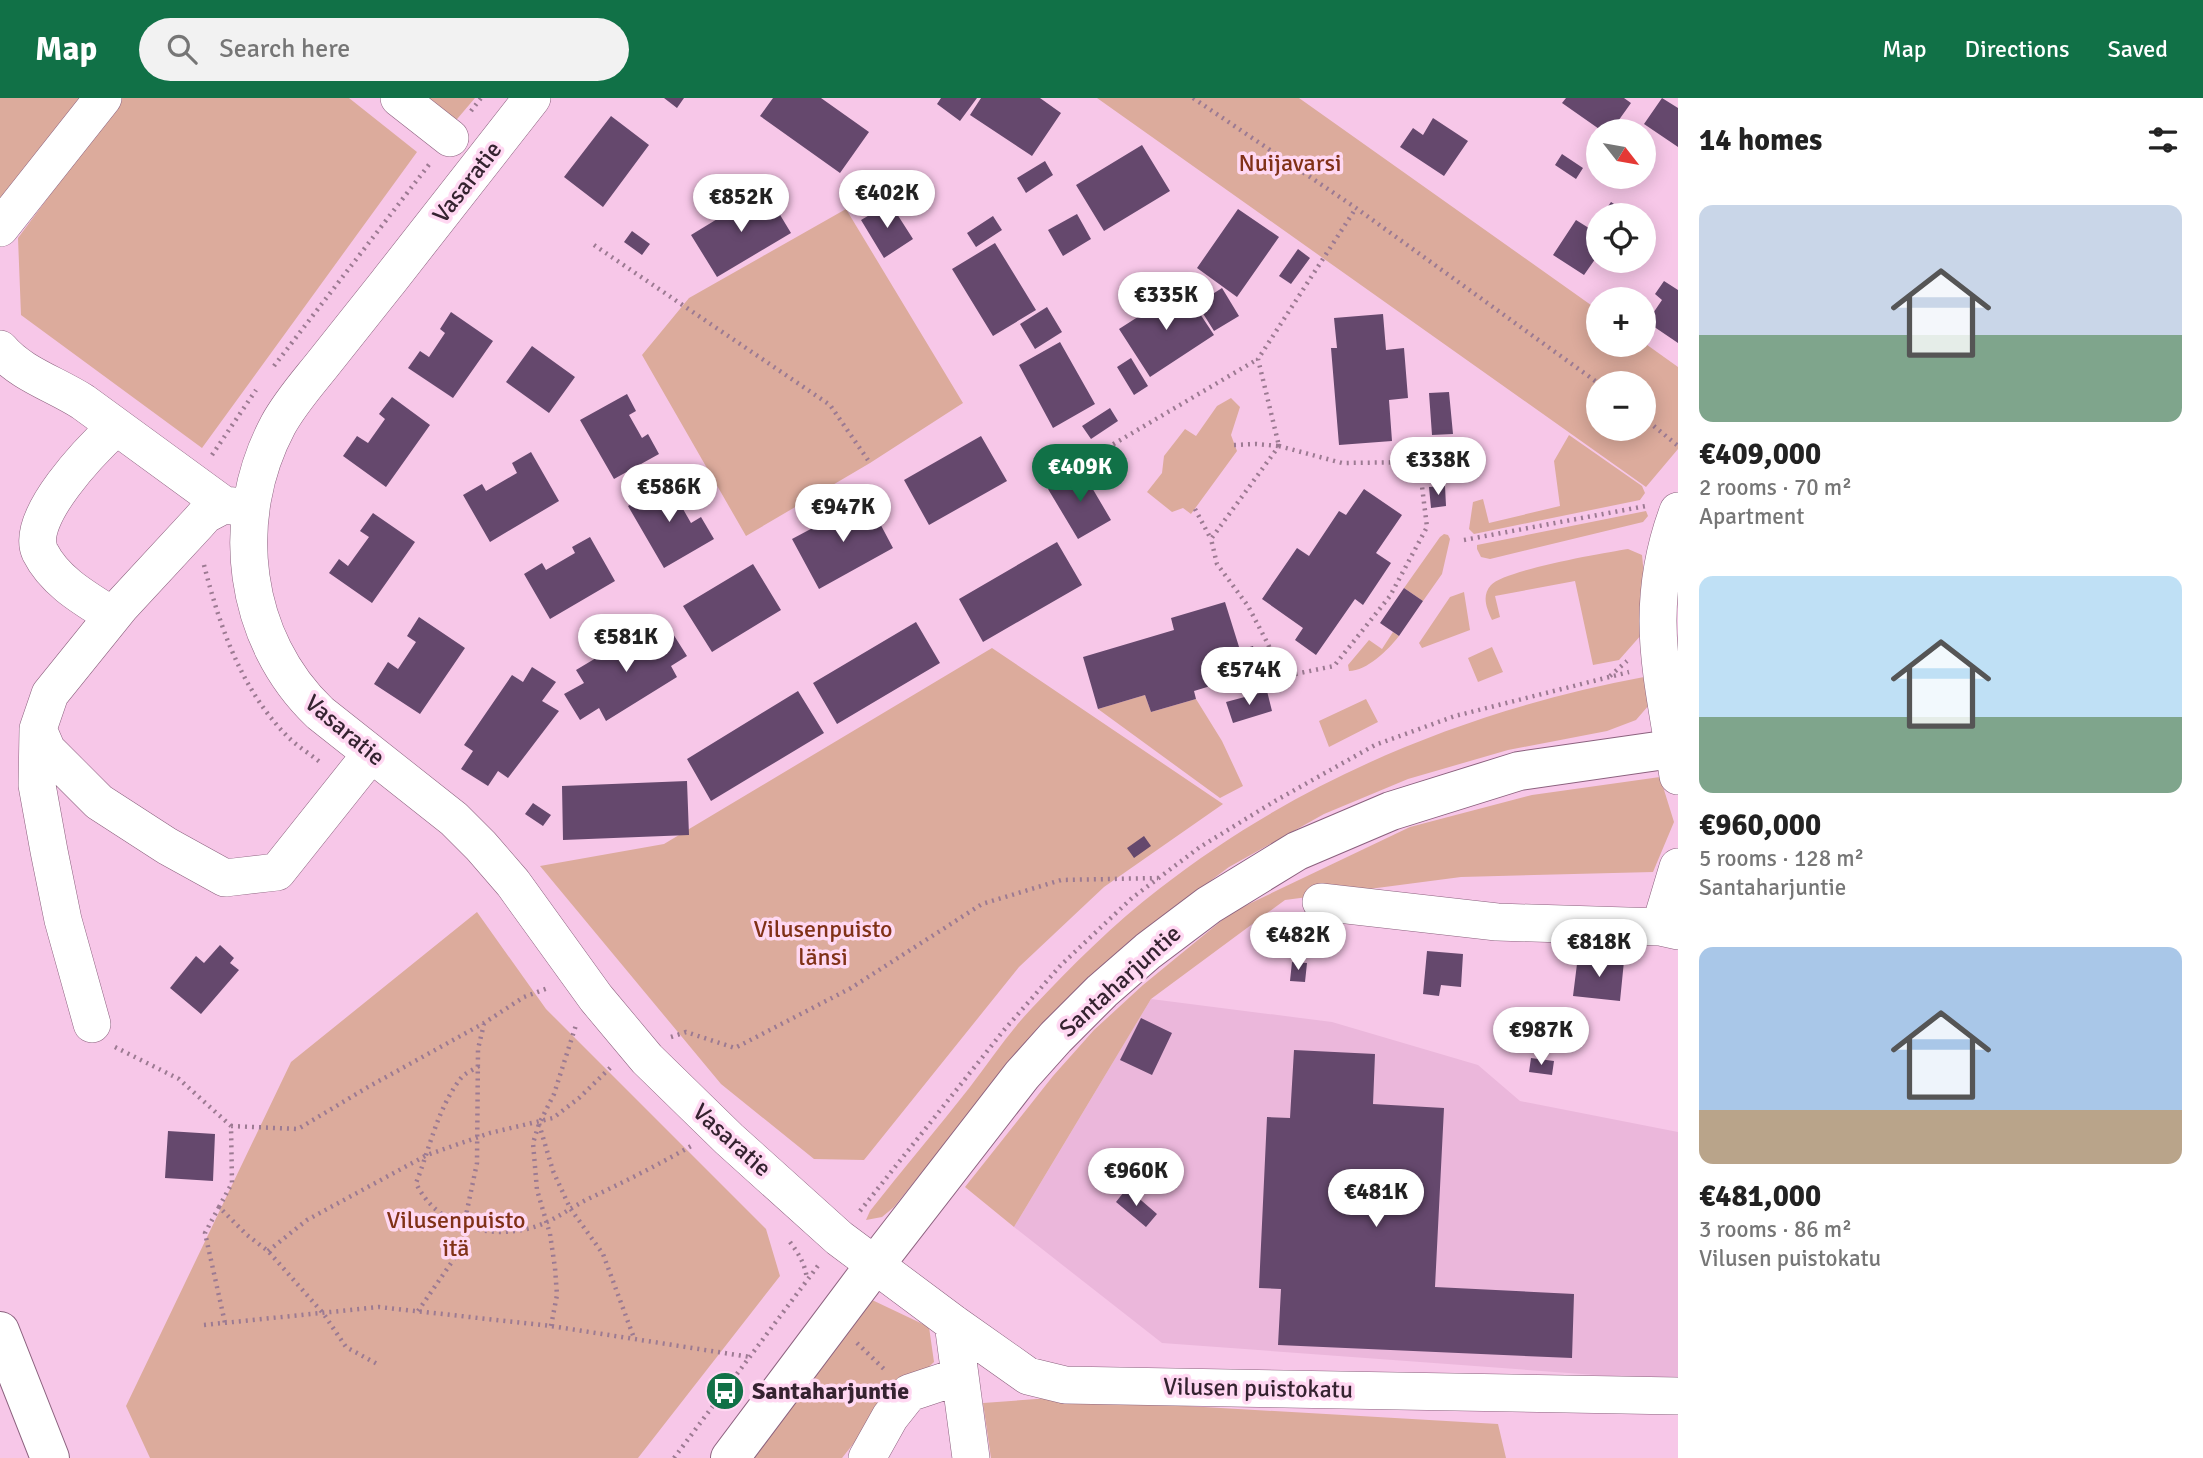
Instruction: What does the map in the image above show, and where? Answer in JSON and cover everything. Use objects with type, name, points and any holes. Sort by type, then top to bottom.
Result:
[{"type":"main road","name":"Santaharjuntie","points":[[730,1458],[976,1133],[1056,1037],[1148,951],[1209,905],[1297,851],[1391,811],[1519,771],[1677,757]]},
{"type":"main road","points":[[0,1331],[50,1458]]},
{"type":"street","points":[[0,228],[55,162],[103,98]]},
{"type":"street","points":[[399,98],[450,138]]},
{"type":"street","name":"Vasaratie","points":[[531,98],[290,405],[260,465],[217,506],[248,555],[257,612],[268,639],[292,681],[309,703],[454,819],[513,883],[596,998],[637,1048],[729,1139],[874,1266]]},
{"type":"street","points":[[0,349],[10,361],[23,370],[60,387],[116,427],[217,506],[113,616],[50,694],[38,729],[37,785],[49,851],[63,920],[92,1024]]},
{"type":"street","points":[[113,616],[79,595],[53,572],[38,549],[41,520],[89,452],[116,427]]},
{"type":"street","points":[[1666,508],[1669,537],[1661,579],[1658,622],[1677,757]]},
{"type":"street","points":[[38,729],[47,750],[99,802],[167,846],[225,878],[277,873],[371,754]]},
{"type":"street","points":[[1321,902],[1497,922],[1669,929],[1678,867]]},
{"type":"street","name":"Vilusen puistokatu","points":[[874,1266],[1028,1376],[1065,1385],[1678,1396]]},
{"type":"street","points":[[953,1324],[971,1458]]},
{"type":"street","points":[[867,1458],[890,1417],[909,1393],[960,1376]]},
{"type":"path","points":[[267,376],[481,98]]},
{"type":"path","points":[[1193,98],[1356,208],[1586,374]]},
{"type":"path","points":[[1083,462],[1258,359],[1356,208]]},
{"type":"path","points":[[594,246],[830,405],[870,463]]},
{"type":"path","points":[[1211,539],[1279,446],[1258,359]]},
{"type":"path","points":[[259,387],[205,467],[217,506],[218,620],[252,693],[288,738],[348,783]]},
{"type":"path","points":[[1656,428],[1678,446]]},
{"type":"path","points":[[1195,509],[1211,539],[1217,564],[1248,606],[1268,644],[1281,677],[1334,666],[1390,596],[1427,527],[1419,462],[1342,463],[1279,446],[1234,445]]},
{"type":"path","points":[[1464,540],[1666,508]]},
{"type":"path","points":[[268,1251],[307,1220],[427,1155],[479,1136],[554,1118],[616,1062],[637,1048],[686,1032],[735,1048],[851,988],[982,904],[1061,880],[1159,878]]},
{"type":"path","points":[[92,1024],[112,1045],[179,1079],[232,1126],[298,1129],[484,1023],[524,997],[552,987],[544,976]]},
{"type":"path","points":[[551,1326],[557,1295],[547,1222],[537,1190],[533,1143],[554,1094],[578,1018],[586,1027]]},
{"type":"path","points":[[418,1311],[458,1253],[477,1163],[478,1049],[484,1023]]},
{"type":"path","points":[[479,1066],[462,1076],[438,1118],[416,1183],[422,1198],[443,1217],[464,1226],[496,1233],[521,1230],[547,1222],[692,1146],[683,1137]]},
{"type":"path","points":[[540,1123],[553,1171],[570,1208],[603,1254],[635,1339]]},
{"type":"path","points":[[225,1323],[205,1233],[232,1183],[232,1126]]},
{"type":"path","points":[[219,1207],[247,1235],[268,1251],[323,1313],[346,1347],[379,1365]]},
{"type":"path","points":[[782,1234],[800,1255],[807,1279]]},
{"type":"path","points":[[204,1325],[379,1307],[551,1326],[750,1357]]},
{"type":"path","points":[[855,1340],[909,1393]]},
{"type":"shaded area","points":[[1151,999],[1332,1022],[1478,1065],[1520,1101],[1678,1132],[1678,1381],[1162,1343],[1014,1227]]},
{"type":"green space","points":[[0,98],[83,98],[0,208]]},
{"type":"green space","points":[[122,98],[349,98],[417,152],[202,448],[21,315],[18,238]]},
{"type":"green space","points":[[419,98],[475,98],[452,125]]},
{"type":"green space","name":"Nuijavarsi","points":[[1097,98],[1299,98],[1586,301],[1586,357],[1656,357],[1656,351],[1678,367],[1678,449],[1646,487]]},
{"type":"green space","points":[[846,209],[963,403],[870,463],[746,536],[642,355],[689,298]]},
{"type":"green space","points":[[1231,398],[1240,407],[1231,435],[1237,451],[1191,514],[1183,508],[1172,512],[1147,492],[1162,473],[1164,456],[1185,429],[1196,436],[1217,406]]},
{"type":"green space","points":[[1569,435],[1642,486],[1645,493],[1640,500],[1474,534],[1469,529],[1473,502],[1483,499],[1489,523],[1560,506],[1554,461]]},
{"type":"green space","points":[[1646,511],[1648,516],[1643,522],[1490,559],[1481,557],[1477,549],[1477,545]]},
{"type":"green space","points":[[1444,534],[1450,539],[1442,574],[1423,601],[1404,588]]},
{"type":"green space","points":[[1628,549],[1642,555],[1646,595],[1642,634],[1619,660],[1593,665],[1575,581],[1495,596],[1500,617],[1492,620],[1486,594],[1491,585],[1500,579],[1555,563]]},
{"type":"green space","points":[[1464,592],[1470,630],[1422,648],[1419,643],[1450,597]]},
{"type":"green space","points":[[1393,632],[1399,636],[1383,653],[1363,668],[1349,671],[1348,665],[1369,640],[1382,649]]},
{"type":"green space","points":[[1492,647],[1503,672],[1478,682],[1468,658]]},
{"type":"green space","name":"Vilusenpuisto länsi","points":[[992,648],[1223,804],[1104,887],[1019,967],[864,1160],[814,1159],[721,1084],[540,866],[664,844]]},
{"type":"green space","points":[[1644,677],[1650,679],[1649,705],[1636,720],[1607,731],[1508,750],[1408,779],[1324,814],[1229,867],[1126,944],[1036,1031],[894,1207],[882,1217],[866,1220],[870,1211],[1032,1008],[1125,916],[1213,850],[1328,782],[1388,754],[1514,709],[1578,691]]},
{"type":"green space","points":[[1145,695],[1151,712],[1196,699],[1222,741],[1243,786],[1220,798],[1098,709]]},
{"type":"green space","points":[[1366,699],[1378,722],[1329,747],[1319,721]]},
{"type":"green space","points":[[1660,777],[1674,822],[1653,872],[1461,877],[1285,900],[1151,999],[1014,1227],[965,1187],[1053,1076],[1094,1030],[1143,985],[1232,912],[1410,827],[1532,795]]},
{"type":"green space","name":"Vilusenpuisto itä","points":[[477,912],[546,1009],[766,1229],[780,1276],[638,1458],[150,1458],[126,1406],[291,1062]]},
{"type":"green space","points":[[870,1299],[929,1327],[934,1362],[869,1424],[842,1458],[754,1458]]},
{"type":"green space","points":[[1050,1398],[1498,1424],[1506,1458],[991,1458],[983,1403]]},
{"type":"building","points":[[664,98],[684,98],[677,108]]},
{"type":"building","points":[[773,98],[821,98],[869,132],[840,173],[760,116]]},
{"type":"building","points":[[941,98],[977,98],[960,121],[937,104]]},
{"type":"building","points":[[981,98],[1040,98],[1061,113],[1032,156],[970,115]]},
{"type":"building","points":[[1566,98],[1624,98],[1631,103],[1620,119],[1586,120],[1562,103]]},
{"type":"building","points":[[1662,98],[1678,108],[1678,147],[1656,132],[1656,119],[1647,119]]},
{"type":"building","points":[[611,116],[649,145],[603,207],[564,177]]},
{"type":"building","points":[[1433,118],[1468,141],[1444,176],[1400,147],[1413,128],[1423,135]]},
{"type":"building","points":[[1142,145],[1170,191],[1104,231],[1076,185]]},
{"type":"building","points":[[1562,154],[1583,168],[1576,179],[1555,165]]},
{"type":"building","points":[[1045,161],[1053,175],[1026,193],[1017,178]]},
{"type":"building","points":[[765,190],[791,233],[717,277],[691,235]]},
{"type":"building","points":[[890,203],[913,239],[884,258],[861,220]]},
{"type":"building","points":[[1238,209],[1279,237],[1237,297],[1197,268]]},
{"type":"building","points":[[1077,214],[1091,239],[1063,256],[1048,230]]},
{"type":"building","points":[[993,216],[1002,230],[976,247],[967,233]]},
{"type":"building","points":[[1576,220],[1586,226],[1584,275],[1553,255]]},
{"type":"building","points":[[632,231],[650,244],[642,255],[624,242]]},
{"type":"building","points":[[995,243],[1036,310],[993,336],[952,269]]},
{"type":"building","points":[[1298,249],[1310,258],[1291,284],[1279,276]]},
{"type":"building","points":[[1664,281],[1678,290],[1678,343],[1656,328],[1656,309],[1662,300],[1656,293]]},
{"type":"building","points":[[1183,288],[1214,335],[1150,377],[1119,329]]},
{"type":"building","points":[[1222,288],[1239,316],[1214,331],[1197,304]]},
{"type":"building","points":[[1047,307],[1062,332],[1035,349],[1020,324]]},
{"type":"building","points":[[451,312],[493,341],[453,398],[408,368],[420,351],[429,357],[445,333],[440,329]]},
{"type":"building","points":[[1383,314],[1386,350],[1404,348],[1408,398],[1389,400],[1392,441],[1339,445],[1331,348],[1337,348],[1334,318]]},
{"type":"building","points":[[1060,342],[1095,404],[1053,428],[1019,365]]},
{"type":"building","points":[[532,346],[575,377],[549,413],[506,382]]},
{"type":"building","points":[[1131,358],[1148,386],[1134,395],[1117,367]]},
{"type":"building","points":[[1449,392],[1453,434],[1432,435],[1429,393]]},
{"type":"building","points":[[627,394],[636,411],[629,415],[642,438],[648,434],[659,454],[614,479],[580,420]]},
{"type":"building","points":[[392,397],[430,425],[386,487],[343,456],[357,436],[368,443],[385,419],[379,414]]},
{"type":"building","points":[[1110,408],[1118,421],[1091,439],[1082,426]]},
{"type":"building","points":[[981,436],[1007,481],[929,525],[904,480]]},
{"type":"building","points":[[531,452],[559,501],[490,542],[463,495],[482,484],[486,491],[517,473],[512,463]]},
{"type":"building","points":[[1081,469],[1111,520],[1078,539],[1048,489]]},
{"type":"building","points":[[677,478],[688,497],[679,502],[691,523],[701,517],[714,539],[664,568],[628,506]]},
{"type":"building","points":[[1445,486],[1446,506],[1431,508],[1429,487]]},
{"type":"building","points":[[1364,489],[1402,515],[1376,553],[1391,563],[1363,605],[1355,599],[1316,655],[1295,640],[1303,628],[1262,599],[1297,548],[1309,556],[1339,511],[1346,515]]},
{"type":"building","points":[[867,499],[893,548],[819,589],[792,539]]},
{"type":"building","points":[[373,513],[415,542],[372,603],[329,573],[339,559],[348,566],[369,537],[360,531]]},
{"type":"building","points":[[590,537],[615,581],[550,619],[524,574],[542,563],[546,570],[575,553],[572,547]]},
{"type":"building","points":[[1057,542],[1082,585],[983,642],[959,599]]},
{"type":"building","points":[[753,564],[781,610],[712,652],[683,606]]},
{"type":"building","points":[[1404,588],[1423,601],[1399,636],[1380,623]]},
{"type":"building","points":[[1225,602],[1240,650],[1253,646],[1260,671],[1194,691],[1196,699],[1151,712],[1145,695],[1098,709],[1083,657],[1174,630],[1171,618]]},
{"type":"building","points":[[419,617],[465,648],[420,714],[374,684],[388,662],[398,669],[416,642],[407,636]]},
{"type":"building","points":[[916,622],[940,663],[837,724],[813,683]]},
{"type":"building","points":[[668,626],[687,656],[671,666],[677,677],[606,721],[599,708],[580,720],[564,694],[584,683],[576,670],[646,628],[651,636]]},
{"type":"building","points":[[532,667],[556,682],[542,701],[559,711],[508,778],[498,771],[488,786],[461,769],[473,751],[464,745],[512,675],[523,682]]},
{"type":"building","points":[[798,691],[824,733],[711,801],[687,759]]},
{"type":"building","points":[[1267,691],[1272,711],[1233,723],[1226,702]]},
{"type":"building","points":[[687,781],[689,835],[563,840],[562,786]]},
{"type":"building","points":[[533,803],[551,815],[543,826],[525,814]]},
{"type":"building","points":[[1144,836],[1151,846],[1134,858],[1127,848]]},
{"type":"building","points":[[1280,913],[1302,914],[1300,940],[1278,939]]},
{"type":"building","points":[[220,945],[234,958],[230,963],[239,970],[201,1014],[170,988],[196,956],[204,963]]},
{"type":"building","points":[[1427,951],[1463,954],[1461,987],[1441,985],[1439,996],[1423,994]]},
{"type":"building","points":[[1578,956],[1624,961],[1620,1001],[1573,996]]},
{"type":"building","points":[[1292,962],[1307,963],[1305,982],[1290,981]]},
{"type":"building","points":[[1141,1018],[1172,1033],[1152,1075],[1120,1060]]},
{"type":"building","points":[[1294,1050],[1375,1054],[1373,1104],[1444,1108],[1435,1287],[1574,1294],[1572,1358],[1278,1345],[1281,1289],[1259,1288],[1267,1117],[1290,1118]]},
{"type":"building","points":[[1531,1058],[1554,1061],[1552,1075],[1529,1072]]},
{"type":"building","points":[[168,1131],[215,1134],[213,1181],[165,1178]]},
{"type":"building","points":[[1127,1188],[1157,1214],[1146,1227],[1116,1202]]},
{"type":"place","name":"Santaharjuntie","points":[[725,1391]]}]
